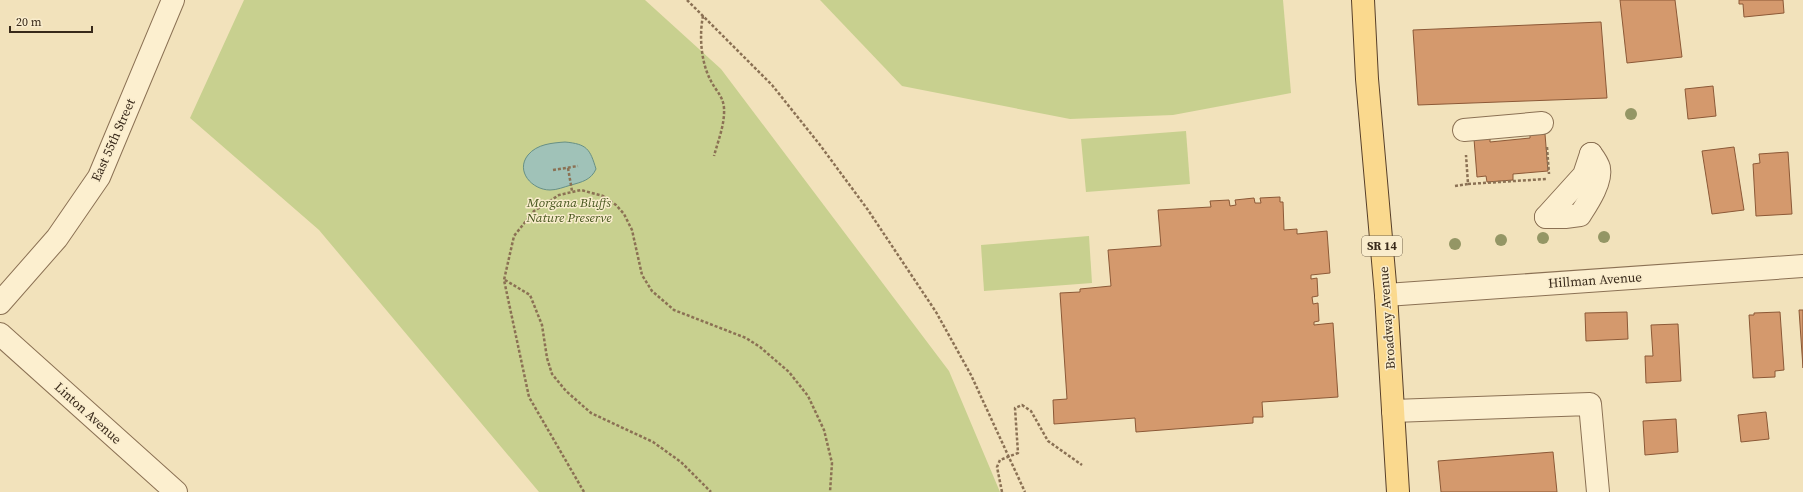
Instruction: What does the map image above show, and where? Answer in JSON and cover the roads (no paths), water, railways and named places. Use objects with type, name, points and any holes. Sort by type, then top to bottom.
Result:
[{"type":"main road","name":"Broadway Avenue","points":[[1363,0],[1367,79],[1386,295],[1398,492]]},
{"type":"street","name":"East 55th Street","points":[[0,303],[57,238],[99,177],[173,0]]},
{"type":"street","points":[[1464,130],[1542,123]]},
{"type":"street","points":[[1546,217],[1580,215],[1591,199],[1599,175],[1599,168],[1591,154]]},
{"type":"street","name":"Hillman Avenue","points":[[1386,295],[1803,266]]},
{"type":"street","name":"Linton Avenue","points":[[0,334],[176,492]]},
{"type":"street","points":[[1393,411],[1590,404],[1598,492]]},
{"type":"water","points":[[565,142],[583,146],[589,152],[596,169],[594,173],[582,182],[553,190],[537,187],[527,178],[523,167],[524,161],[532,151],[540,146]]},
{"type":"park label","name":"Morgana Bluffs Nature Preserve","points":[[569,210]]}]
